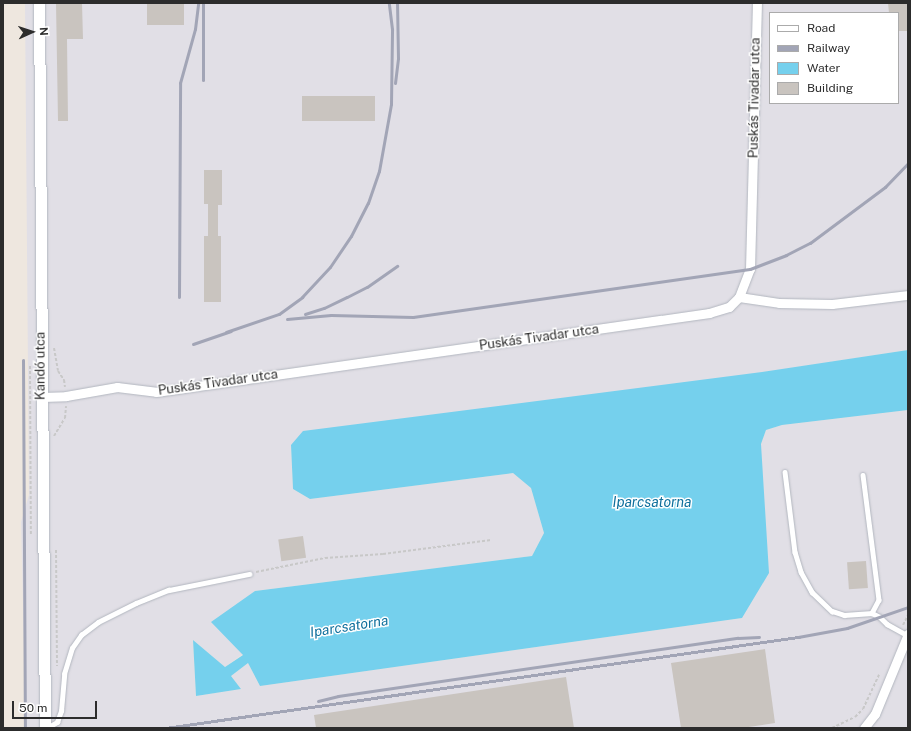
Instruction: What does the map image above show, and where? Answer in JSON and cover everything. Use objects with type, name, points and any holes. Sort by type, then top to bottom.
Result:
[{"type":"street","name":"Kandó utca","points":[[39,3],[46,728]]},
{"type":"street","name":"Puskás Tivadar utca","points":[[42,397],[66,396],[117,387],[156,392],[709,314],[729,307],[739,297],[750,269],[757,3]]},
{"type":"street","points":[[739,297],[779,303],[832,304],[908,295]]},
{"type":"street","points":[[864,728],[875,714],[905,634]]},
{"type":"lane","points":[[785,472],[796,552],[801,572],[812,592],[832,611],[844,615],[872,613],[880,616],[887,624],[905,634]]},
{"type":"lane","points":[[863,475],[879,600],[872,613]]},
{"type":"lane","points":[[46,728],[57,722],[61,711],[66,667],[72,648],[81,635],[98,622],[136,603],[169,590],[249,574]]},
{"type":"path","points":[[53,438],[65,418],[66,410]]},
{"type":"path","points":[[249,574],[325,558],[383,554],[491,540]]},
{"type":"path","points":[[56,549],[58,612],[57,672]]},
{"type":"path","points":[[905,634],[908,615]]},
{"type":"path","points":[[832,728],[855,717],[863,708],[880,673]]},
{"type":"shaded area","points":[[25,3],[908,3],[908,350],[291,445],[293,489],[310,499],[513,473],[531,488],[544,533],[532,556],[255,591],[235,645],[243,654],[225,667],[193,640],[196,696],[241,689],[231,676],[248,663],[260,686],[742,618],[761,444],[766,430],[782,425],[908,410],[908,728],[26,728],[21,522],[29,495]]},
{"type":"water","name":"Iparcsatorna","points":[[908,350],[908,410],[782,425],[766,430],[761,444],[769,573],[742,618],[260,686],[248,663],[231,676],[241,689],[196,696],[193,640],[225,667],[243,655],[211,622],[255,591],[532,556],[544,533],[531,488],[513,473],[310,499],[293,489],[291,445],[303,431],[762,372]]},
{"type":"building","points":[[56,3],[82,3],[83,39],[67,39],[68,121],[58,121]]},
{"type":"building","points":[[147,3],[184,3],[184,25],[147,25]]},
{"type":"building","points":[[888,3],[908,3],[908,31],[899,31],[899,12],[889,12]]},
{"type":"building","points":[[302,96],[375,96],[375,121],[302,121]]},
{"type":"building","points":[[204,170],[222,170],[222,205],[218,205],[218,236],[221,236],[221,302],[204,302],[204,236],[208,236],[208,204],[204,204]]},
{"type":"building","points":[[303,536],[306,558],[281,561],[278,539]]},
{"type":"building","points":[[866,561],[868,588],[849,589],[847,562]]},
{"type":"building","points":[[765,649],[775,723],[742,728],[681,728],[671,663]]},
{"type":"building","points":[[566,677],[574,728],[316,728],[314,715]]},
{"type":"railway","points":[[179,297],[180,83],[195,29],[198,3]]},
{"type":"railway","points":[[203,3],[203,80]]},
{"type":"railway","points":[[226,332],[279,314],[302,297],[330,267],[351,236],[368,203],[379,171],[391,104],[392,29],[389,3]]},
{"type":"railway","points":[[395,83],[398,58],[397,3]]},
{"type":"railway","points":[[287,319],[331,315],[413,317],[750,269],[786,255],[810,243],[885,187],[908,163]]},
{"type":"railway","points":[[305,314],[324,308],[367,287],[397,266]]},
{"type":"railway","points":[[193,344],[231,331]]},
{"type":"railway","points":[[23,360],[25,728]]},
{"type":"railway","points":[[165,728],[798,637],[847,628],[908,607]]},
{"type":"railway","points":[[318,701],[338,696],[738,638],[759,637]]}]
